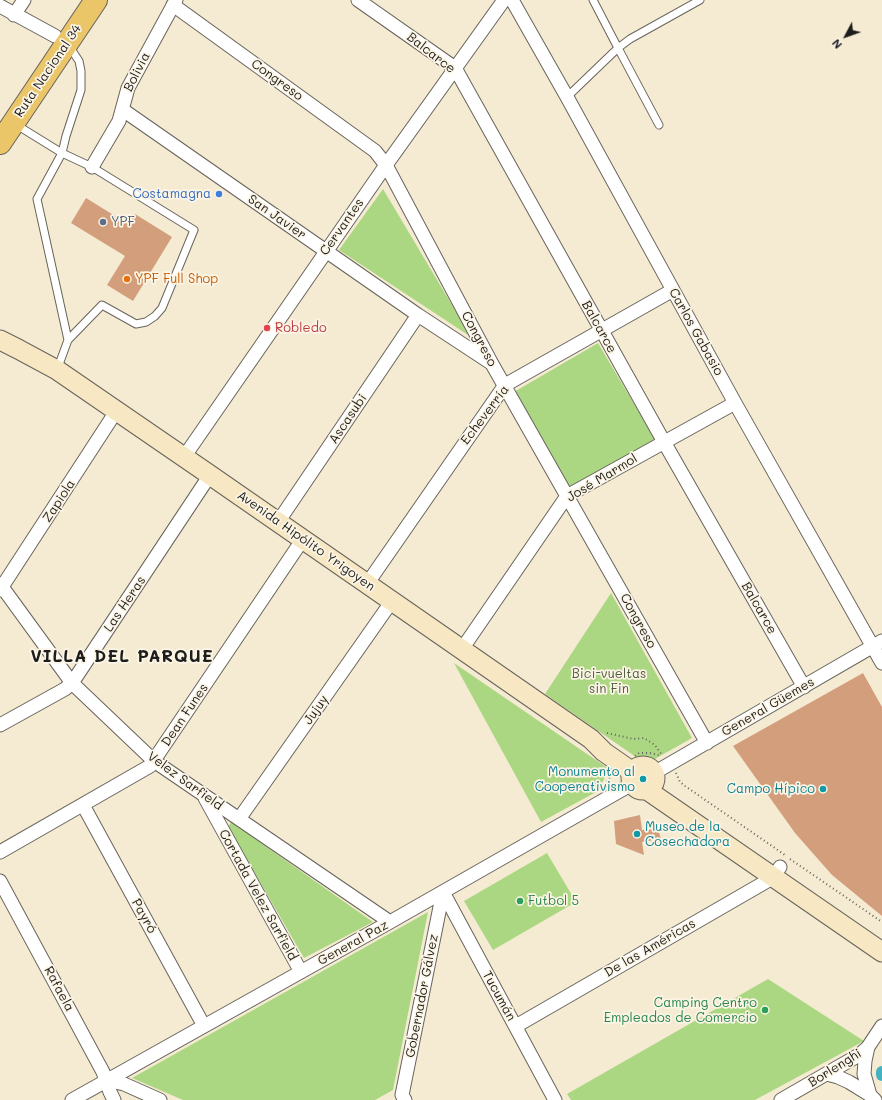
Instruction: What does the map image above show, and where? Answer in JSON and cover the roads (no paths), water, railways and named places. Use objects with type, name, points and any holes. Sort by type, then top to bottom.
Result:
[{"type":"highway","name":"Ruta Nacional 34","points":[[61,40],[80,0]]},
{"type":"highway","name":"Ruta Nacional 34","points":[[0,143],[7,119],[61,40],[96,0]]},
{"type":"street","points":[[14,15],[24,0]]},
{"type":"street","name":"Balcarce","points":[[358,0],[455,68],[664,442],[804,687]]},
{"type":"street","name":"Cervantes","points":[[184,457],[386,164],[504,0]]},
{"type":"street","name":"Carlos Gabasio","points":[[512,0],[674,290],[735,403],[877,644],[882,663]]},
{"type":"street","name":"Bolivia","points":[[92,167],[119,121],[128,88],[175,3]]},
{"type":"street","name":"Congreso","points":[[175,3],[375,151],[386,164],[492,364],[707,743]]},
{"type":"street","points":[[0,6],[61,40]]},
{"type":"street","name":"San Javier","points":[[123,110],[418,315],[492,364]]},
{"type":"street","name":"Echeverría","points":[[367,584],[505,385],[674,290]]},
{"type":"street","name":"Ascasubi","points":[[278,522],[418,315]]},
{"type":"street","name":"Avenida Hipólito Yrigoyen","points":[[0,331],[18,348]]},
{"type":"street","name":"Avenida Hipólito Yrigoyen","points":[[0,340],[18,348],[57,370],[117,410],[591,739],[607,743],[644,778],[777,872],[882,952]]},
{"type":"street","name":"José Marmol","points":[[462,649],[567,496],[735,403]]},
{"type":"street","name":"Zapiola","points":[[1,587],[117,410]]},
{"type":"street","name":"Las Heras","points":[[0,725],[65,689],[72,682],[210,475]]},
{"type":"street","name":"Dean Funes","points":[[0,852],[144,770],[154,761],[303,540]]},
{"type":"street","name":"Velez Sarfield","points":[[1,587],[72,682],[154,761],[390,922]]},
{"type":"street","name":"Jujuy","points":[[239,819],[392,601]]},
{"type":"street","name":"General Güemes","points":[[644,778],[877,644]]},
{"type":"street","name":"General Paz","points":[[72,1100],[644,778]]},
{"type":"street","name":"Cortada Velez Sarfield","points":[[204,796],[301,972]]},
{"type":"street","name":"Payró","points":[[83,805],[204,1026]]},
{"type":"street","name":"Avenida Hipólito Yrigoyen","points":[[777,872],[882,937]]},
{"type":"street","name":"De las Américas","points":[[516,1026],[777,872]]},
{"type":"street","name":"Rafaela","points":[[0,881],[103,1072],[114,1100]]},
{"type":"street","name":"Tucumán","points":[[443,892],[556,1100]]},
{"type":"street","name":"Gobernador Gálvez","points":[[400,1098],[443,892]]},
{"type":"street","name":"Borlenghi","points":[[781,1100],[852,1060],[868,1047],[882,1026]]},
{"type":"street","points":[[868,1047],[864,1074],[873,1097]]},
{"type":"street","points":[[827,1074],[849,1082],[873,1097]]},
{"type":"street","points":[[106,1080],[124,1084],[160,1100]]},
{"type":"lane","points":[[593,0],[658,125]]},
{"type":"lane","points":[[567,97],[618,48],[630,39],[700,0]]},
{"type":"lane","points":[[61,40],[79,61],[81,90],[62,153],[37,199],[68,340]]},
{"type":"lane","points":[[7,119],[62,153],[92,167],[194,230],[162,308],[155,316],[146,322],[136,324],[102,305],[68,340],[57,370]]},
{"type":"place","name":"Costamagna","points":[[219,194]]},
{"type":"place","name":"YPF","points":[[103,222]]},
{"type":"place","name":"YPF Full Shop","points":[[127,279]]},
{"type":"place","name":"Robledo","points":[[267,328]]},
{"type":"place","name":"Monumento al Cooperativismo","points":[[643,779]]},
{"type":"place","name":"Campo Hípico","points":[[823,789]]},
{"type":"place","name":"Museo de la Cosechadora","points":[[637,834]]},
{"type":"place","name":"Futbol 5","points":[[520,901]]},
{"type":"place","name":"Camping Centro Empleados de Comercio","points":[[765,1010]]},
{"type":"district","name":"VILLA DEL PARQUE","points":[[122,657]]},
{"type":"park label","name":"Bici-vueltas sin Fin","points":[[609,682]]}]
